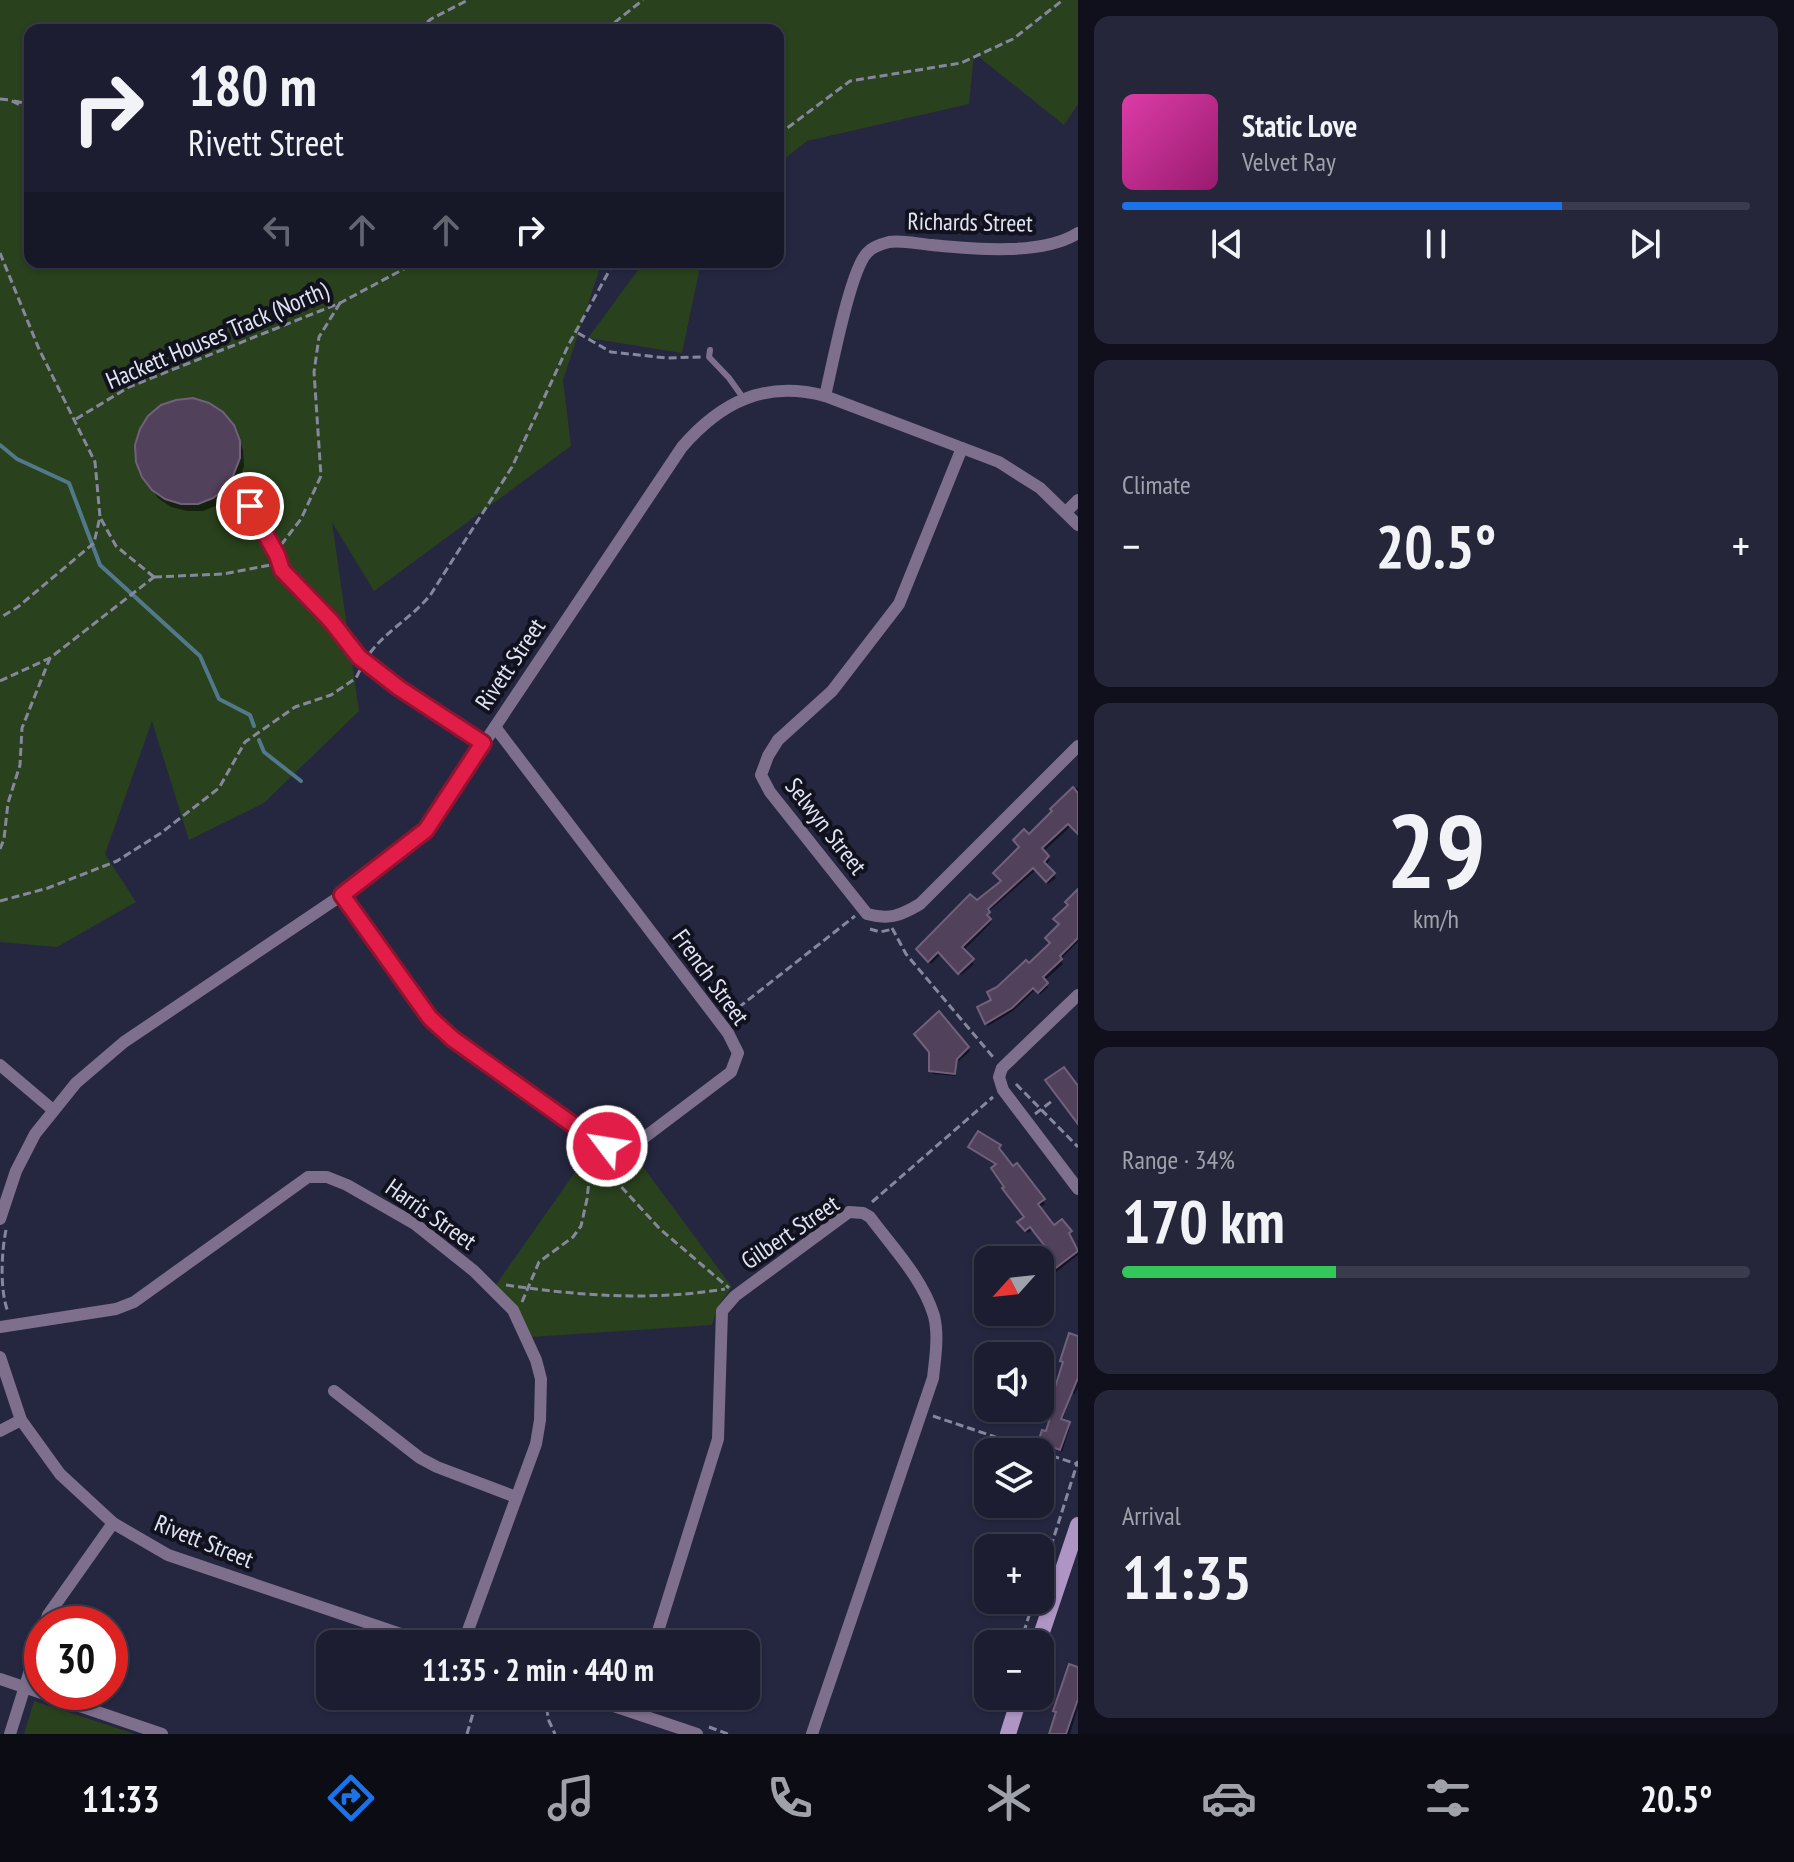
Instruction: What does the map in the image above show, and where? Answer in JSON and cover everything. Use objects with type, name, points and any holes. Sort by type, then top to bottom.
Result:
[{"type":"street","name":"Richards Street","points":[[825,396],[856,276],[866,253],[876,246],[902,242],[986,248],[1033,246],[1049,244],[1078,233]]},
{"type":"street","name":"Rivett Street","points":[[3,1223],[16,1171],[35,1134],[76,1083],[124,1042],[342,895],[426,830],[682,447],[717,412],[744,399],[786,390],[825,396],[1009,468],[1040,488],[1078,525]]},
{"type":"street","name":"Selwyn Street","points":[[889,918],[867,914],[770,792],[761,775],[778,740],[832,691],[886,625],[899,604],[962,448]]},
{"type":"street","points":[[1066,512],[1078,500]]},
{"type":"street","name":"French Street","points":[[342,895],[430,1018],[466,1048],[607,1146],[629,1149],[731,1072],[738,1053],[720,1023],[495,727]]},
{"type":"street","points":[[889,918],[901,916],[920,904],[1078,746]]},
{"type":"street","points":[[1078,995],[1002,1068],[999,1077],[1003,1090],[1078,1189]]},
{"type":"street","points":[[0,1065],[53,1110]]},
{"type":"street","name":"Harris Street","points":[[0,1327],[116,1309],[134,1302],[308,1177],[327,1177],[347,1185],[415,1224],[485,1282],[516,1316],[541,1379],[536,1444],[468,1630]]},
{"type":"street","name":"Gilbert Street","points":[[659,1630],[718,1439],[722,1311],[735,1290],[849,1212],[870,1217],[922,1288],[934,1318],[936,1343],[933,1378],[812,1734]]},
{"type":"street","name":"Rivett Street","points":[[0,1357],[21,1420],[60,1474],[113,1523],[168,1555],[389,1630]]},
{"type":"street","points":[[334,1391],[420,1458],[516,1497]]},
{"type":"street","points":[[0,1431],[21,1420]]},
{"type":"street","points":[[54,1606],[113,1523]]},
{"type":"street","points":[[1043,1630],[1074,1549],[1078,1525]]},
{"type":"street","points":[[0,1679],[162,1734]]},
{"type":"street","points":[[10,1734],[24,1684]]},
{"type":"street","points":[[626,1710],[697,1734]]},
{"type":"street","points":[[1008,1734],[1016,1710]]},
{"type":"lane","points":[[709,354],[744,399]]},
{"type":"lane","points":[[250,506],[282,570],[331,621],[359,657],[399,688],[483,743]]},
{"type":"path","points":[[425,24],[468,0]]},
{"type":"path","points":[[613,24],[643,0]]},
{"type":"path","points":[[784,130],[850,81],[961,63],[1013,39],[1063,0]]},
{"type":"path","points":[[0,98],[24,103]]},
{"type":"path","points":[[0,98],[24,107]]},
{"type":"path","points":[[0,253],[39,349],[95,462],[100,517],[94,543],[19,606],[0,618]]},
{"type":"path","name":"Hackett Houses Track (North)","points":[[75,420],[129,387],[340,303],[406,268]]},
{"type":"path","points":[[0,681],[50,658],[154,577],[223,574],[271,565],[285,538],[301,519],[321,476],[314,372],[319,337],[340,303]]},
{"type":"path","points":[[576,332],[611,352],[667,358],[709,354]]},
{"type":"path","points":[[100,517],[116,546],[154,577]]},
{"type":"path","points":[[0,849],[8,803],[20,765],[22,728],[50,658]]},
{"type":"path","points":[[720,1023],[855,916]]},
{"type":"path","points":[[889,918],[906,954],[1002,1068]]},
{"type":"path","points":[[1011,1079],[1078,1147]]},
{"type":"path","points":[[860,1213],[1003,1090]]},
{"type":"path","points":[[1026,1120],[1052,1101]]},
{"type":"path","points":[[516,1316],[539,1262],[573,1237],[581,1226],[592,1148],[615,1180],[660,1229],[735,1290]]},
{"type":"path","points":[[3,1223],[1,1299],[7,1311]]},
{"type":"path","points":[[485,1282],[563,1293],[660,1297],[735,1290]]},
{"type":"path","points":[[923,1413],[998,1438]]},
{"type":"path","points":[[1054,1456],[1078,1463],[1054,1538]]},
{"type":"path","points":[[467,1734],[474,1710]]},
{"type":"path","points":[[547,1710],[555,1734]]},
{"type":"green space","points":[[0,0],[1078,0],[1078,104],[1064,125],[974,53],[969,104],[807,141],[784,159],[784,24],[24,24],[24,268],[600,268],[563,380],[571,446],[374,591],[332,522],[359,711],[264,803],[189,840],[152,721],[105,854],[136,902],[57,947],[0,942]]},
{"type":"green space","points":[[640,268],[700,268],[682,353],[588,338]]},
{"type":"green space","points":[[592,1148],[621,1160],[635,1156],[732,1287],[718,1306],[712,1325],[531,1337],[495,1286]]},
{"type":"green space","points":[[31,1710],[62,1710],[135,1734],[24,1734]]},
{"type":"building","points":[[193,398],[223,412],[234,425],[240,441],[240,458],[231,481],[233,483],[213,498],[198,504],[181,504],[165,499],[152,490],[136,462],[135,445],[148,416],[161,405]]},
{"type":"building","points":[[1073,787],[1078,793],[1078,834],[1068,824],[1042,848],[1049,856],[1044,862],[1055,873],[1046,882],[1033,868],[988,909],[990,912],[987,915],[991,919],[962,947],[974,959],[958,974],[938,952],[928,962],[916,949],[970,894],[977,900],[1001,881],[993,873],[1019,847],[1013,840],[1024,829],[1029,834]]},
{"type":"building","points":[[1078,889],[1078,938],[1043,977],[1048,983],[1038,993],[1033,988],[1012,1008],[985,1024],[977,1007],[991,1000],[987,992],[997,987],[1026,960],[1029,963],[1050,943],[1045,938],[1059,924],[1053,919],[1068,905],[1065,902]]},
{"type":"building","points":[[939,1011],[969,1047],[957,1059],[955,1074],[929,1071],[929,1052],[914,1034]]},
{"type":"building","points":[[1064,1067],[1078,1086],[1078,1124],[1045,1080]]},
{"type":"building","points":[[978,1131],[1001,1145],[999,1148],[1013,1166],[1017,1163],[1045,1199],[1038,1204],[1054,1225],[1062,1219],[1072,1231],[1069,1233],[1078,1251],[1054,1269],[1054,1246],[1045,1246],[1030,1227],[1025,1231],[1017,1222],[1024,1217],[991,1168],[996,1164],[968,1147]]},
{"type":"building","points":[[1069,1333],[1078,1336],[1078,1378],[1061,1419],[1070,1422],[1060,1450],[1054,1448],[1054,1438],[1039,1438],[1049,1422],[1054,1422],[1054,1390],[1063,1362],[1060,1361]]},
{"type":"building","points":[[1069,1664],[1078,1667],[1078,1699],[1066,1734],[1049,1734],[1056,1712],[1054,1708]]},
{"type":"waterway","points":[[0,445],[17,459],[69,483],[100,565],[200,656],[219,699],[250,715],[254,726]]},
{"type":"waterway","points":[[259,740],[264,752],[301,781]]},
{"type":"route","points":[[250,506],[282,570],[331,621],[359,657],[399,688],[483,743],[426,830],[342,895],[430,1018],[476,1056],[607,1146]]}]
